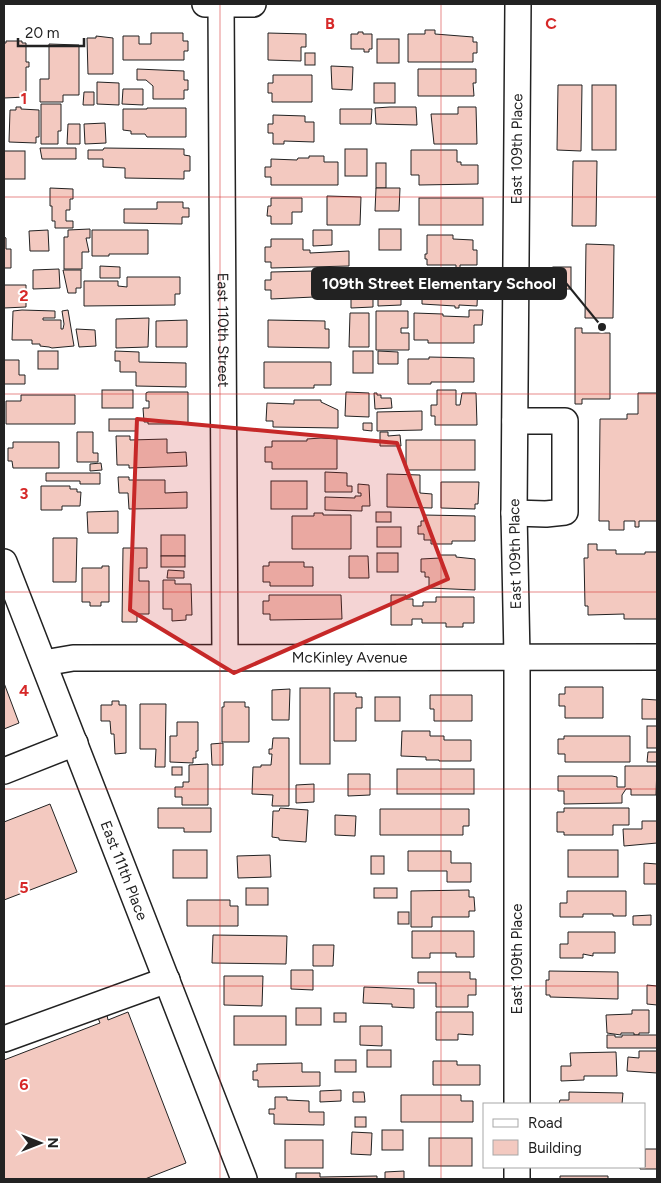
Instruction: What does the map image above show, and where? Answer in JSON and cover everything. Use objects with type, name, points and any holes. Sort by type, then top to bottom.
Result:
[{"type":"street","points":[[205,4],[253,4]]},
{"type":"street","name":"East 110th Street","points":[[221,4],[225,657]]},
{"type":"street","name":"East 109th Place","points":[[517,1103],[517,657],[514,421],[518,4]]},
{"type":"street","points":[[514,421],[565,421],[565,512],[546,514],[514,512]]},
{"type":"street","name":"East 111th Place","points":[[4,562],[244,1179]]},
{"type":"street","name":"McKinley Avenue","points":[[44,663],[73,658],[657,657]]},
{"type":"street","points":[[4,771],[75,743]]},
{"type":"street","points":[[4,1039],[167,980]]},
{"type":"highlighted area","points":[[137,419],[397,443],[448,579],[234,673],[130,610]]},
{"type":"building","points":[[425,30],[435,30],[435,34],[473,37],[473,42],[477,42],[477,53],[473,53],[473,62],[408,62],[408,34],[425,34]]},
{"type":"building","points":[[358,32],[372,34],[372,49],[369,49],[369,52],[364,52],[364,49],[351,49],[351,34],[358,34]]},
{"type":"building","points":[[151,33],[183,33],[183,41],[188,41],[188,51],[184,51],[184,60],[123,60],[123,36],[139,36],[139,44],[151,44]]},
{"type":"building","points":[[268,33],[306,34],[306,47],[301,47],[301,61],[268,60]]},
{"type":"building","points":[[96,36],[113,38],[113,74],[88,74],[87,38],[96,38]]},
{"type":"building","points":[[377,39],[399,39],[399,63],[377,63]]},
{"type":"building","points":[[6,41],[22,41],[22,43],[26,43],[26,62],[29,62],[29,67],[26,67],[26,97],[4,98],[4,43]]},
{"type":"building","points":[[49,44],[79,45],[79,95],[63,95],[63,102],[40,102],[40,79],[49,79]]},
{"type":"building","points":[[305,53],[315,53],[315,65],[305,65]]},
{"type":"building","points":[[331,66],[353,67],[352,90],[332,89]]},
{"type":"building","points":[[137,69],[184,71],[184,80],[188,80],[188,90],[184,90],[184,99],[153,99],[153,86],[146,80],[137,80]]},
{"type":"building","points":[[418,69],[476,69],[476,83],[473,83],[474,96],[418,96]]},
{"type":"building","points":[[273,75],[312,75],[312,102],[272,102],[272,93],[268,93],[268,83],[273,83]]},
{"type":"building","points":[[97,82],[119,83],[119,105],[97,104]]},
{"type":"building","points":[[374,83],[395,83],[395,103],[374,103]]},
{"type":"building","points":[[558,85],[582,85],[581,151],[557,150]]},
{"type":"building","points":[[592,85],[616,85],[616,150],[592,150]]},
{"type":"building","points":[[123,89],[143,89],[143,105],[122,104]]},
{"type":"building","points":[[84,92],[94,92],[94,105],[83,105]]},
{"type":"building","points":[[41,104],[61,104],[61,131],[58,131],[58,144],[41,144]]},
{"type":"building","points":[[16,107],[39,110],[39,137],[36,137],[36,143],[9,142],[10,110],[16,110]]},
{"type":"building","points":[[416,107],[417,125],[376,124],[375,108]]},
{"type":"building","points":[[458,107],[476,107],[477,144],[434,144],[431,114],[458,114]]},
{"type":"building","points":[[186,108],[186,137],[147,137],[145,134],[131,134],[131,131],[123,130],[123,109]]},
{"type":"building","points":[[340,109],[372,109],[371,124],[340,124]]},
{"type":"building","points":[[273,115],[305,116],[305,122],[314,122],[314,142],[284,141],[284,144],[273,144],[273,133],[268,133],[268,124],[273,124]]},
{"type":"building","points":[[105,123],[106,143],[85,144],[84,124]]},
{"type":"building","points":[[68,124],[80,124],[80,144],[67,144]]},
{"type":"building","points":[[40,148],[76,148],[76,159],[42,159]]},
{"type":"building","points":[[104,148],[184,149],[184,155],[190,156],[190,171],[184,171],[184,179],[125,178],[125,168],[103,167],[103,159],[88,159],[88,150],[103,150]]},
{"type":"building","points":[[345,149],[367,149],[367,176],[345,176]]},
{"type":"building","points":[[411,150],[457,150],[457,162],[461,162],[461,165],[478,165],[478,184],[419,185],[419,175],[411,175]]},
{"type":"building","points":[[4,151],[25,151],[25,179],[4,179]]},
{"type":"building","points":[[309,156],[324,156],[324,162],[338,162],[338,185],[271,185],[271,177],[265,177],[265,167],[271,167],[271,159],[297,160],[298,158],[309,158]]},
{"type":"building","points":[[573,161],[597,161],[596,226],[572,226]]},
{"type":"building","points":[[376,163],[386,163],[386,188],[376,188]]},
{"type":"building","points":[[50,188],[73,189],[73,199],[70,199],[70,210],[66,210],[66,221],[73,221],[73,228],[55,228],[55,221],[52,221],[52,206],[50,206]]},
{"type":"building","points":[[376,188],[400,188],[399,211],[375,211]]},
{"type":"building","points":[[327,196],[361,197],[360,225],[327,225]]},
{"type":"building","points":[[271,198],[302,198],[302,212],[292,212],[292,224],[271,224],[271,216],[267,216],[268,206],[271,206]]},
{"type":"building","points":[[419,198],[483,198],[483,225],[419,225]]},
{"type":"building","points":[[157,202],[183,202],[183,208],[189,208],[189,217],[182,217],[182,224],[124,223],[124,209],[157,209]]},
{"type":"building","points":[[90,229],[90,238],[86,238],[89,252],[82,252],[82,269],[64,269],[64,237],[68,237],[68,230]]},
{"type":"building","points":[[379,229],[401,229],[401,250],[379,250]]},
{"type":"building","points":[[48,230],[49,251],[30,251],[29,231]]},
{"type":"building","points":[[92,230],[148,230],[148,254],[92,256]]},
{"type":"building","points":[[313,230],[332,230],[332,245],[313,246]]},
{"type":"building","points":[[427,235],[453,235],[453,239],[473,240],[473,250],[477,250],[477,265],[460,265],[460,268],[456,268],[456,265],[427,265],[425,254],[427,254]]},
{"type":"building","points":[[4,237],[6,238],[6,249],[11,249],[11,268],[4,268]]},
{"type":"building","points":[[271,239],[303,239],[303,250],[310,250],[310,253],[349,251],[349,266],[271,268],[271,262],[265,262],[265,247],[271,247]]},
{"type":"building","points":[[586,244],[614,245],[613,318],[585,318]]},
{"type":"building","points":[[100,266],[120,267],[120,278],[100,278]]},
{"type":"building","points":[[553,267],[571,267],[571,289],[553,289]]},
{"type":"building","points":[[59,269],[60,288],[33,289],[33,270]]},
{"type":"building","points":[[378,269],[401,269],[401,305],[378,306]]},
{"type":"building","points":[[63,270],[81,270],[81,288],[76,288],[76,293],[68,293]]},
{"type":"building","points":[[314,271],[314,297],[271,299],[271,290],[265,290],[265,280],[271,280],[271,272]]},
{"type":"building","points":[[435,271],[458,272],[458,280],[478,281],[477,306],[459,305],[459,308],[455,308],[455,306],[422,304],[422,285],[435,285]]},
{"type":"building","points":[[127,277],[180,277],[180,294],[175,294],[175,305],[84,306],[84,281],[118,281],[118,286],[127,287]]},
{"type":"building","points":[[4,285],[26,285],[26,307],[4,308]]},
{"type":"building","points":[[351,287],[373,287],[373,307],[351,308]]},
{"type":"building","points":[[68,310],[74,346],[52,348],[40,346],[40,344],[32,344],[32,340],[12,340],[13,311],[55,311],[55,318],[43,318],[43,320],[61,320],[61,329],[63,329],[62,311]]},
{"type":"building","points":[[469,310],[483,310],[482,325],[474,325],[474,343],[428,343],[428,340],[414,340],[414,313],[469,317]]},
{"type":"building","points":[[376,311],[408,311],[408,328],[401,328],[401,333],[409,333],[409,350],[376,350]]},
{"type":"building","points":[[350,313],[369,313],[369,347],[349,347]]},
{"type":"building","points":[[149,318],[148,347],[116,348],[116,319]]},
{"type":"building","points":[[187,320],[187,347],[156,347],[156,321]]},
{"type":"building","points":[[268,320],[325,321],[325,329],[329,329],[329,348],[268,347]]},
{"type":"building","points":[[575,328],[582,328],[582,333],[610,333],[610,399],[582,399],[582,404],[575,404]]},
{"type":"building","points":[[76,329],[95,330],[96,346],[79,347]]},
{"type":"building","points":[[38,351],[58,351],[58,369],[38,369]]},
{"type":"building","points":[[115,351],[139,352],[139,362],[186,363],[186,387],[136,386],[136,372],[120,372],[120,361],[115,361]]},
{"type":"building","points":[[353,351],[373,351],[373,373],[353,373]]},
{"type":"building","points":[[378,351],[398,352],[398,364],[378,364]]},
{"type":"building","points":[[429,357],[474,358],[474,382],[408,384],[408,359],[429,359]]},
{"type":"building","points":[[4,360],[19,360],[19,375],[25,375],[25,384],[4,384]]},
{"type":"building","points":[[264,362],[331,362],[331,385],[314,385],[314,388],[264,388]]},
{"type":"building","points":[[102,390],[133,390],[133,408],[102,408]]},
{"type":"building","points":[[437,390],[456,390],[456,405],[460,405],[462,393],[476,393],[477,425],[435,425],[435,416],[431,416],[431,405],[437,405]]},
{"type":"building","points":[[188,392],[188,424],[148,424],[148,422],[144,422],[143,408],[149,408],[149,401],[146,401],[146,393]]},
{"type":"building","points":[[346,392],[369,393],[369,417],[345,416]]},
{"type":"building","points":[[374,393],[381,395],[381,398],[391,398],[392,408],[375,409]]},
{"type":"building","points":[[638,393],[657,393],[657,521],[639,521],[639,527],[635,527],[635,521],[624,521],[624,530],[609,530],[609,521],[599,521],[600,419],[627,419],[627,414],[638,414]]},
{"type":"building","points":[[21,395],[75,395],[75,424],[6,424],[6,401],[21,401]]},
{"type":"building","points":[[294,400],[321,400],[321,402],[338,410],[338,428],[273,427],[273,421],[266,421],[267,403],[294,404]]},
{"type":"building","points":[[422,411],[422,430],[377,431],[377,412]]},
{"type":"building","points":[[109,419],[137,419],[137,431],[109,431]]},
{"type":"building","points":[[363,423],[372,423],[372,431],[363,430]]},
{"type":"building","points":[[77,432],[93,432],[93,453],[98,453],[98,462],[77,462]]},
{"type":"building","points":[[380,432],[388,432],[388,436],[400,435],[401,446],[380,446]]},
{"type":"building","points":[[116,436],[130,436],[130,440],[167,439],[167,453],[186,452],[187,466],[129,468],[129,465],[117,465]]},
{"type":"building","points":[[307,439],[337,439],[337,469],[272,469],[272,462],[265,462],[265,447],[272,447],[272,441],[307,441]]},
{"type":"building","points":[[406,440],[475,440],[475,470],[406,470]]},
{"type":"building","points":[[13,442],[59,442],[59,468],[13,468],[12,461],[8,461],[8,448],[13,448]]},
{"type":"building","points":[[101,463],[102,470],[90,471],[90,464]]},
{"type":"building","points":[[325,472],[347,473],[347,486],[352,486],[352,492],[325,492]]},
{"type":"building","points":[[46,473],[100,473],[100,484],[80,484],[80,481],[46,481]]},
{"type":"building","points":[[387,474],[420,475],[420,493],[432,494],[432,508],[387,507]]},
{"type":"building","points":[[118,477],[129,477],[129,480],[165,480],[165,493],[187,492],[187,508],[129,509],[128,493],[119,493]]},
{"type":"building","points":[[271,481],[307,481],[307,509],[271,509]]},
{"type":"building","points":[[441,482],[479,482],[478,504],[475,504],[475,509],[441,508]]},
{"type":"building","points":[[358,484],[369,485],[370,506],[362,506],[362,511],[325,510],[325,497],[355,498],[355,496],[361,496],[361,493],[358,493]]},
{"type":"building","points":[[41,486],[70,486],[70,489],[77,489],[77,492],[81,492],[80,506],[62,506],[62,510],[41,510]]},
{"type":"building","points":[[118,511],[118,533],[88,533],[87,512]]},
{"type":"building","points":[[376,512],[391,512],[391,522],[376,522]]},
{"type":"building","points":[[314,513],[323,513],[323,515],[351,515],[351,549],[292,549],[292,516],[314,516]]},
{"type":"building","points":[[424,515],[475,516],[475,541],[452,541],[452,544],[431,544],[431,540],[424,540],[424,534],[418,534],[418,526],[421,526],[421,521],[424,521]]},
{"type":"building","points":[[377,527],[401,527],[401,547],[377,547]]},
{"type":"building","points":[[161,535],[185,535],[185,556],[161,556]]},
{"type":"building","points":[[53,538],[77,538],[76,582],[53,582]]},
{"type":"building","points":[[588,544],[597,544],[597,550],[616,550],[616,554],[657,552],[657,619],[624,619],[624,614],[588,615],[588,606],[585,606],[584,558],[588,558]]},
{"type":"building","points":[[123,548],[147,548],[147,568],[139,568],[139,581],[149,581],[149,614],[137,614],[137,622],[122,622]]},
{"type":"building","points":[[377,553],[398,553],[398,572],[377,572]]},
{"type":"building","points":[[440,555],[456,555],[456,557],[475,559],[475,590],[429,588],[429,577],[425,577],[425,572],[421,572],[421,559],[440,558]]},
{"type":"building","points":[[161,556],[185,556],[185,567],[161,567]]},
{"type":"building","points":[[349,556],[368,556],[369,578],[349,578]]},
{"type":"building","points":[[269,562],[304,562],[304,567],[313,567],[313,586],[270,586],[270,582],[263,582],[263,566],[269,566]]},
{"type":"building","points":[[102,566],[109,566],[109,602],[101,602],[101,606],[90,606],[90,602],[82,602],[82,568],[102,568]]},
{"type":"building","points":[[168,570],[184,571],[184,578],[167,578]]},
{"type":"building","points":[[163,580],[175,580],[175,584],[191,584],[192,615],[186,615],[186,620],[172,621],[172,609],[163,609]]},
{"type":"building","points":[[269,595],[341,595],[342,619],[270,620],[270,614],[263,614],[263,601],[269,601]]},
{"type":"building","points":[[391,595],[406,595],[406,599],[413,599],[413,606],[423,606],[423,602],[436,602],[436,597],[474,597],[474,623],[463,623],[463,627],[446,627],[446,623],[422,623],[422,619],[412,619],[412,625],[391,625]]},
{"type":"building","points":[[4,683],[19,723],[4,729]]},
{"type":"building","points":[[565,687],[603,687],[603,718],[565,718],[565,706],[559,706],[559,694],[565,694]]},
{"type":"building","points":[[300,688],[330,688],[330,764],[300,764]]},
{"type":"building","points":[[290,689],[289,720],[272,720],[272,690]]},
{"type":"building","points":[[334,693],[356,693],[356,697],[362,697],[362,708],[356,708],[356,741],[334,741]]},
{"type":"building","points":[[430,695],[472,695],[472,721],[434,721],[434,709],[430,709]]},
{"type":"building","points":[[375,697],[400,697],[400,721],[375,721]]},
{"type":"building","points":[[642,699],[657,700],[657,719],[642,719]]},
{"type":"building","points":[[112,701],[119,701],[119,705],[126,705],[126,753],[115,754],[114,734],[111,734],[110,721],[101,721],[101,705],[112,705]]},
{"type":"building","points":[[224,702],[245,702],[245,707],[249,707],[249,742],[222,742],[222,707],[224,707]]},
{"type":"building","points":[[140,704],[166,704],[165,767],[155,767],[156,749],[140,749]]},
{"type":"building","points":[[177,722],[198,722],[198,751],[196,751],[196,758],[193,758],[193,763],[170,762],[170,736],[177,736]]},
{"type":"building","points":[[647,726],[657,726],[657,748],[647,748]]},
{"type":"building","points":[[402,731],[430,731],[430,736],[444,736],[444,740],[471,740],[471,761],[439,761],[426,760],[426,757],[401,756]]},
{"type":"building","points":[[564,736],[630,736],[630,762],[565,762],[565,754],[558,754],[558,739],[564,739]]},
{"type":"building","points":[[273,738],[289,738],[289,806],[272,806],[273,795],[252,794],[253,767],[271,765],[272,754],[269,754],[269,749],[272,749]]},
{"type":"building","points":[[223,743],[223,765],[212,765],[211,744]]},
{"type":"building","points":[[648,752],[657,752],[657,762],[647,762]]},
{"type":"building","points":[[208,764],[208,805],[182,805],[182,797],[175,797],[175,787],[183,787],[183,782],[189,782],[189,765]]},
{"type":"building","points":[[625,766],[657,766],[656,795],[631,795],[631,789],[626,789],[622,795],[622,803],[564,804],[564,791],[558,791],[558,776],[612,776],[617,777],[617,787],[625,787]]},
{"type":"building","points":[[172,767],[182,767],[182,775],[172,775]]},
{"type":"building","points":[[397,769],[474,769],[474,794],[397,794]]},
{"type":"building","points":[[348,774],[370,774],[370,795],[348,796]]},
{"type":"building","points":[[314,784],[314,802],[296,803],[296,785]]},
{"type":"building","points":[[50,804],[77,872],[4,900],[4,822]]},
{"type":"building","points":[[158,808],[211,808],[211,832],[184,832],[184,828],[158,828]]},
{"type":"building","points":[[280,808],[308,810],[306,842],[279,840],[279,838],[272,837],[273,811],[279,811]]},
{"type":"building","points":[[564,808],[629,808],[629,825],[613,825],[613,835],[564,835],[564,832],[557,832],[557,812],[564,812]]},
{"type":"building","points":[[380,809],[469,809],[469,826],[463,826],[463,835],[380,835]]},
{"type":"building","points":[[335,815],[356,816],[355,836],[335,835]]},
{"type":"building","points":[[642,821],[657,821],[657,843],[624,846],[623,829],[642,829]]},
{"type":"building","points":[[173,850],[207,850],[207,878],[173,878]]},
{"type":"building","points":[[568,850],[618,850],[618,877],[568,877]]},
{"type":"building","points":[[408,851],[451,851],[451,863],[471,863],[471,882],[447,882],[447,871],[408,871]]},
{"type":"building","points":[[270,855],[271,877],[238,878],[237,856]]},
{"type":"building","points":[[371,856],[384,856],[384,874],[371,874]]},
{"type":"building","points":[[644,863],[657,864],[657,884],[644,884]]},
{"type":"building","points":[[246,888],[268,888],[268,905],[246,905]]},
{"type":"building","points":[[374,888],[397,888],[397,898],[374,898]]},
{"type":"building","points":[[469,890],[469,897],[474,897],[475,911],[469,911],[469,917],[432,917],[432,927],[411,927],[411,891]]},
{"type":"building","points":[[567,891],[626,891],[626,916],[583,914],[583,917],[560,917],[560,903],[567,903]]},
{"type":"building","points":[[187,900],[230,900],[230,906],[238,906],[238,926],[187,926]]},
{"type":"building","points":[[398,912],[409,912],[409,924],[398,924]]},
{"type":"building","points":[[651,915],[651,925],[633,925],[633,916]]},
{"type":"building","points":[[412,931],[474,931],[474,957],[456,957],[456,953],[430,953],[430,958],[412,958]]},
{"type":"building","points":[[568,932],[615,932],[615,953],[593,953],[593,956],[583,954],[583,958],[560,958],[560,944],[568,944]]},
{"type":"building","points":[[213,935],[287,936],[286,964],[212,963]]},
{"type":"building","points":[[313,945],[334,945],[333,966],[313,966]]},
{"type":"building","points":[[291,970],[313,970],[313,990],[291,989]]},
{"type":"building","points":[[549,971],[618,972],[618,999],[550,997],[550,995],[546,995],[546,980],[549,980]]},
{"type":"building","points":[[418,972],[470,972],[470,979],[476,979],[476,995],[468,995],[468,1007],[436,1007],[436,983],[418,983]]},
{"type":"building","points":[[224,976],[263,976],[262,1006],[224,1005]]},
{"type":"building","points":[[647,985],[657,986],[657,1005],[647,1004]]},
{"type":"building","points":[[364,987],[414,989],[414,1008],[392,1007],[392,1004],[363,1003]]},
{"type":"building","points":[[296,1008],[321,1008],[321,1025],[296,1025]]},
{"type":"building","points":[[632,1010],[649,1010],[649,1033],[634,1035],[634,1033],[621,1033],[621,1035],[607,1033],[606,1015],[632,1014]]},
{"type":"building","points":[[128,1012],[186,1163],[145,1179],[4,1179],[4,1060],[100,1023],[98,1018],[107,1015],[108,1020]]},
{"type":"building","points":[[436,1012],[473,1012],[473,1035],[458,1034],[458,1040],[436,1040]]},
{"type":"building","points":[[334,1013],[346,1013],[346,1022],[334,1022]]},
{"type":"building","points":[[234,1016],[286,1016],[286,1045],[234,1045]]},
{"type":"building","points":[[360,1026],[382,1026],[382,1046],[360,1045]]},
{"type":"building","points":[[607,1035],[622,1037],[622,1035],[657,1035],[657,1048],[607,1048]]},
{"type":"building","points":[[367,1050],[391,1050],[391,1067],[367,1067]]},
{"type":"building","points":[[639,1051],[657,1051],[657,1073],[627,1071],[628,1057],[639,1058]]},
{"type":"building","points":[[616,1052],[617,1076],[584,1076],[584,1080],[561,1081],[561,1066],[571,1066],[570,1053]]},
{"type":"building","points":[[335,1060],[356,1060],[356,1072],[335,1072]]},
{"type":"building","points":[[433,1061],[457,1061],[457,1065],[480,1065],[480,1085],[433,1085]]},
{"type":"building","points":[[302,1063],[302,1072],[320,1072],[320,1086],[258,1087],[258,1080],[253,1080],[253,1071],[257,1071],[257,1064]]},
{"type":"building","points":[[341,1090],[341,1101],[320,1102],[320,1091]]},
{"type":"building","points":[[353,1092],[364,1092],[365,1102],[353,1102]]},
{"type":"building","points":[[569,1092],[623,1093],[622,1103],[559,1103],[560,1100],[569,1100]]},
{"type":"building","points":[[401,1095],[461,1095],[461,1101],[473,1101],[473,1122],[401,1122]]},
{"type":"building","points":[[275,1097],[287,1097],[287,1100],[309,1101],[309,1112],[324,1112],[324,1125],[274,1124],[274,1114],[269,1114],[269,1109],[275,1109]]},
{"type":"building","points":[[355,1117],[366,1117],[366,1127],[355,1127]]},
{"type":"building","points":[[382,1130],[403,1130],[403,1150],[382,1150]]},
{"type":"building","points":[[352,1132],[372,1133],[371,1155],[351,1154]]},
{"type":"building","points":[[429,1138],[472,1138],[472,1166],[429,1166]]},
{"type":"building","points":[[285,1140],[323,1140],[323,1168],[285,1168]]},
{"type":"building","points":[[646,1149],[657,1149],[657,1169],[640,1169],[646,1168]]},
{"type":"building","points":[[404,1171],[404,1179],[385,1179],[385,1172]]},
{"type":"building","points":[[296,1173],[320,1173],[320,1177],[377,1176],[377,1179],[296,1179]]},
{"type":"building","points":[[560,1176],[608,1176],[608,1179],[560,1179]]},
{"type":"place","name":"109th Street Elementary School","points":[[602,327]]}]
